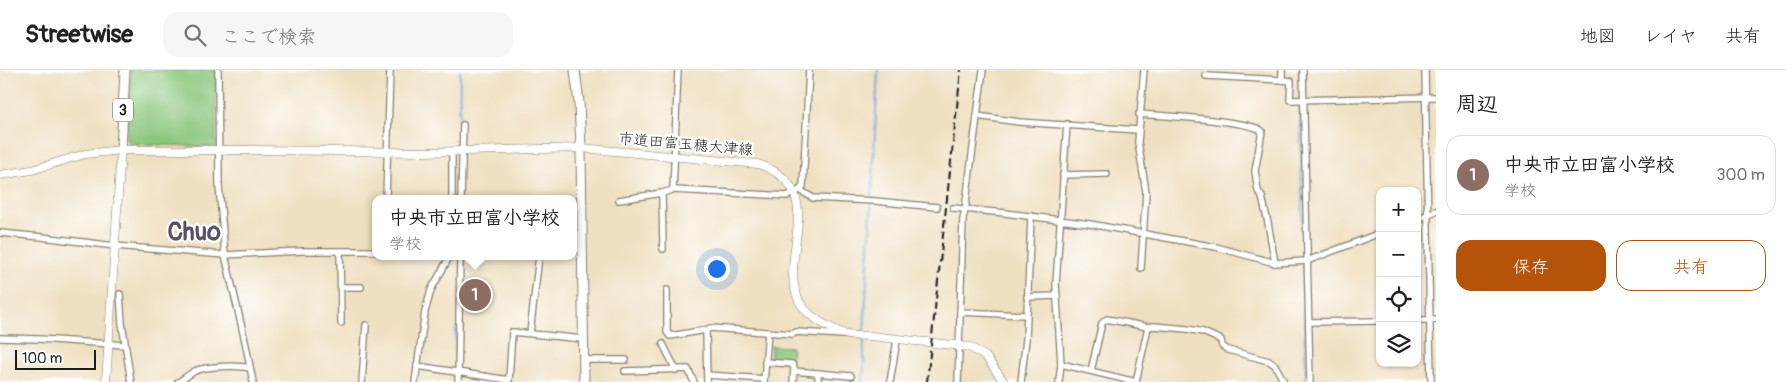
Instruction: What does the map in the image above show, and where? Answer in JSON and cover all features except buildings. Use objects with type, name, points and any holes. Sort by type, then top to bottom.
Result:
[{"type":"main road","name":"3","points":[[121,150],[125,70]]},
{"type":"main road","points":[[575,70],[581,148],[584,382]]},
{"type":"street","points":[[218,70],[219,186],[225,255],[253,382]]},
{"type":"street","points":[[386,195],[390,70]]},
{"type":"street","points":[[673,190],[678,70]]},
{"type":"street","points":[[619,200],[673,190],[787,196],[797,192],[803,186],[809,70]]},
{"type":"street","points":[[958,382],[962,219],[965,210],[983,70]]},
{"type":"street","points":[[1141,268],[1146,192],[1138,142],[1138,130],[1144,70]]},
{"type":"street","points":[[1282,70],[1282,80]]},
{"type":"street","points":[[1304,70],[1304,261],[1309,322],[1310,382]]},
{"type":"street","points":[[1425,70],[1426,215],[1433,320],[1431,382]]},
{"type":"street","points":[[1206,76],[1221,73],[1290,81],[1290,100],[1436,97]]},
{"type":"street","points":[[1139,114],[1219,121],[1251,126],[1262,131],[1255,171],[1258,191],[1262,197],[1268,223],[1274,263]]},
{"type":"street","points":[[977,116],[1019,122],[1138,130]]},
{"type":"street","points":[[1059,382],[1061,364],[1057,296],[1067,124]]},
{"type":"street","points":[[452,195],[463,125]]},
{"type":"street","name":"市道田富玉穂大津線","points":[[0,174],[32,170],[85,154],[121,150],[387,152],[581,148],[758,164],[779,173],[797,192],[798,209],[794,282],[802,306],[814,317],[846,335],[970,347],[986,357],[1004,382]]},
{"type":"street","points":[[106,382],[121,150]]},
{"type":"street","points":[[458,151],[461,195]]},
{"type":"street","points":[[1063,174],[1107,174]]},
{"type":"street","points":[[797,192],[813,198],[937,207]]},
{"type":"street","points":[[662,193],[663,249]]},
{"type":"street","points":[[953,208],[1061,220],[1143,234],[1216,247],[1274,263],[1304,261],[1376,234]]},
{"type":"street","points":[[1421,217],[1436,212]]},
{"type":"street","points":[[1021,382],[1026,339],[1026,297],[1031,216]]},
{"type":"street","points":[[0,233],[115,246],[225,255],[372,251]]},
{"type":"street","points":[[340,251],[342,323]]},
{"type":"street","points":[[415,382],[431,290],[448,260]]},
{"type":"street","points":[[458,382],[456,372],[460,260]]},
{"type":"street","points":[[530,333],[539,260]]},
{"type":"street","points":[[341,287],[361,287]]},
{"type":"street","points":[[666,290],[667,332],[670,336],[710,328],[846,335]]},
{"type":"street","points":[[120,294],[131,382]]},
{"type":"street","points":[[1026,297],[1057,296]]},
{"type":"street","points":[[960,312],[1026,315]]},
{"type":"street","points":[[1090,371],[1102,323],[1107,319],[1148,327],[1154,326],[1203,332],[1221,340],[1222,346],[1228,350],[1269,360],[1275,365],[1284,382]]},
{"type":"street","points":[[1309,322],[1376,321]]},
{"type":"street","points":[[362,382],[366,325]]},
{"type":"street","points":[[1061,364],[1136,382],[1148,327]]},
{"type":"street","points":[[706,330],[707,382]]},
{"type":"street","points":[[417,366],[509,380],[512,332],[583,339]]},
{"type":"street","points":[[707,375],[764,381],[768,332]]},
{"type":"street","points":[[0,338],[39,338],[125,345]]},
{"type":"street","points":[[890,382],[897,340]]},
{"type":"street","points":[[663,344],[676,370]]},
{"type":"street","points":[[583,360],[626,360]]},
{"type":"street","points":[[766,362],[792,364],[794,371],[793,382]]},
{"type":"street","points":[[178,382],[195,371],[202,369],[238,366],[250,368]]},
{"type":"street","points":[[625,371],[688,369],[694,382]]},
{"type":"street","points":[[794,371],[846,378]]},
{"type":"street","points":[[818,373],[818,382]]},
{"type":"green space","points":[[131,70],[216,70],[216,147],[131,144],[126,140]]},
{"type":"green space","points":[[771,346],[792,347],[791,362],[770,360]]},
{"type":"waterway","points":[[459,148],[460,70]]},
{"type":"waterway","points":[[864,332],[878,70]]},
{"type":"waterway","points":[[1299,70],[1300,98]]},
{"type":"waterway","points":[[1300,103],[1306,382]]},
{"type":"waterway","points":[[458,193],[459,152]]},
{"type":"waterway","points":[[455,382],[456,329]]},
{"type":"waterway","points":[[862,382],[864,337]]},
{"type":"railway","points":[[927,382],[961,70]]},
{"type":"place","name":"中央市立田富小学校","points":[[475,295]]},
{"type":"district","name":"Chuo","points":[[194,231]]}]
